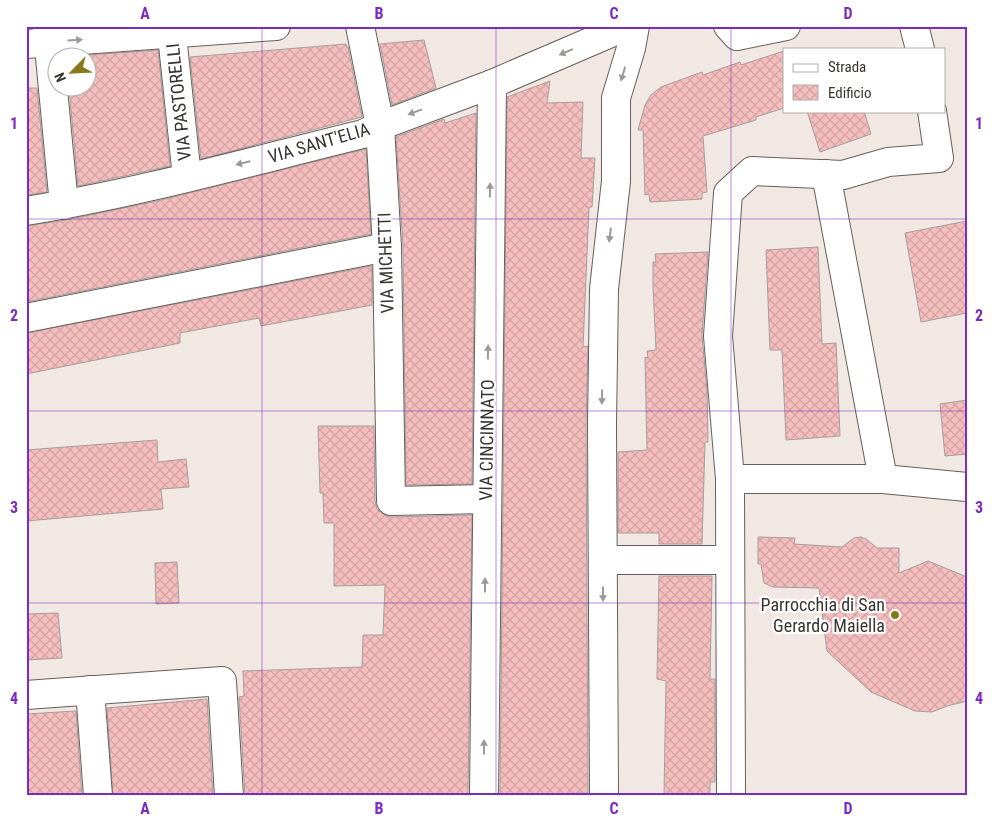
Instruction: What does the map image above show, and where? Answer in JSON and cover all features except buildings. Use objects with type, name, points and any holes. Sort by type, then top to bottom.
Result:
[{"type":"street","points":[[64,205],[40,37],[276,26]]},
{"type":"street","name":"VIA MICHETTI","points":[[360,26],[380,126],[387,247],[391,501],[486,499]]},
{"type":"street","name":"VIA SANT'ELIA","points":[[26,211],[64,205],[187,177],[363,134],[492,84],[627,26]]},
{"type":"street","points":[[604,796],[602,424],[604,289],[616,181],[616,98],[631,48],[635,26]]},
{"type":"street","points":[[728,26],[737,36],[786,26]]},
{"type":"street","points":[[914,26],[920,48]]},
{"type":"street","name":"VIA PASTORELLI","points":[[172,30],[187,177]]},
{"type":"street","name":"VIA CINCINNATO","points":[[484,796],[492,84]]},
{"type":"street","points":[[731,796],[730,479],[718,336],[728,193],[752,171],[843,175],[888,162],[940,158],[932,112]]},
{"type":"street","points":[[826,174],[883,479]]},
{"type":"street","points":[[26,318],[387,247]]},
{"type":"street","points":[[730,479],[883,479],[967,487]]},
{"type":"street","points":[[603,560],[730,560]]},
{"type":"street","points":[[26,695],[222,681],[229,796]]},
{"type":"street","points":[[90,690],[98,796]]},
{"type":"place","name":"Parrocchia di San Gerardo Maiella","points":[[895,615]]}]
